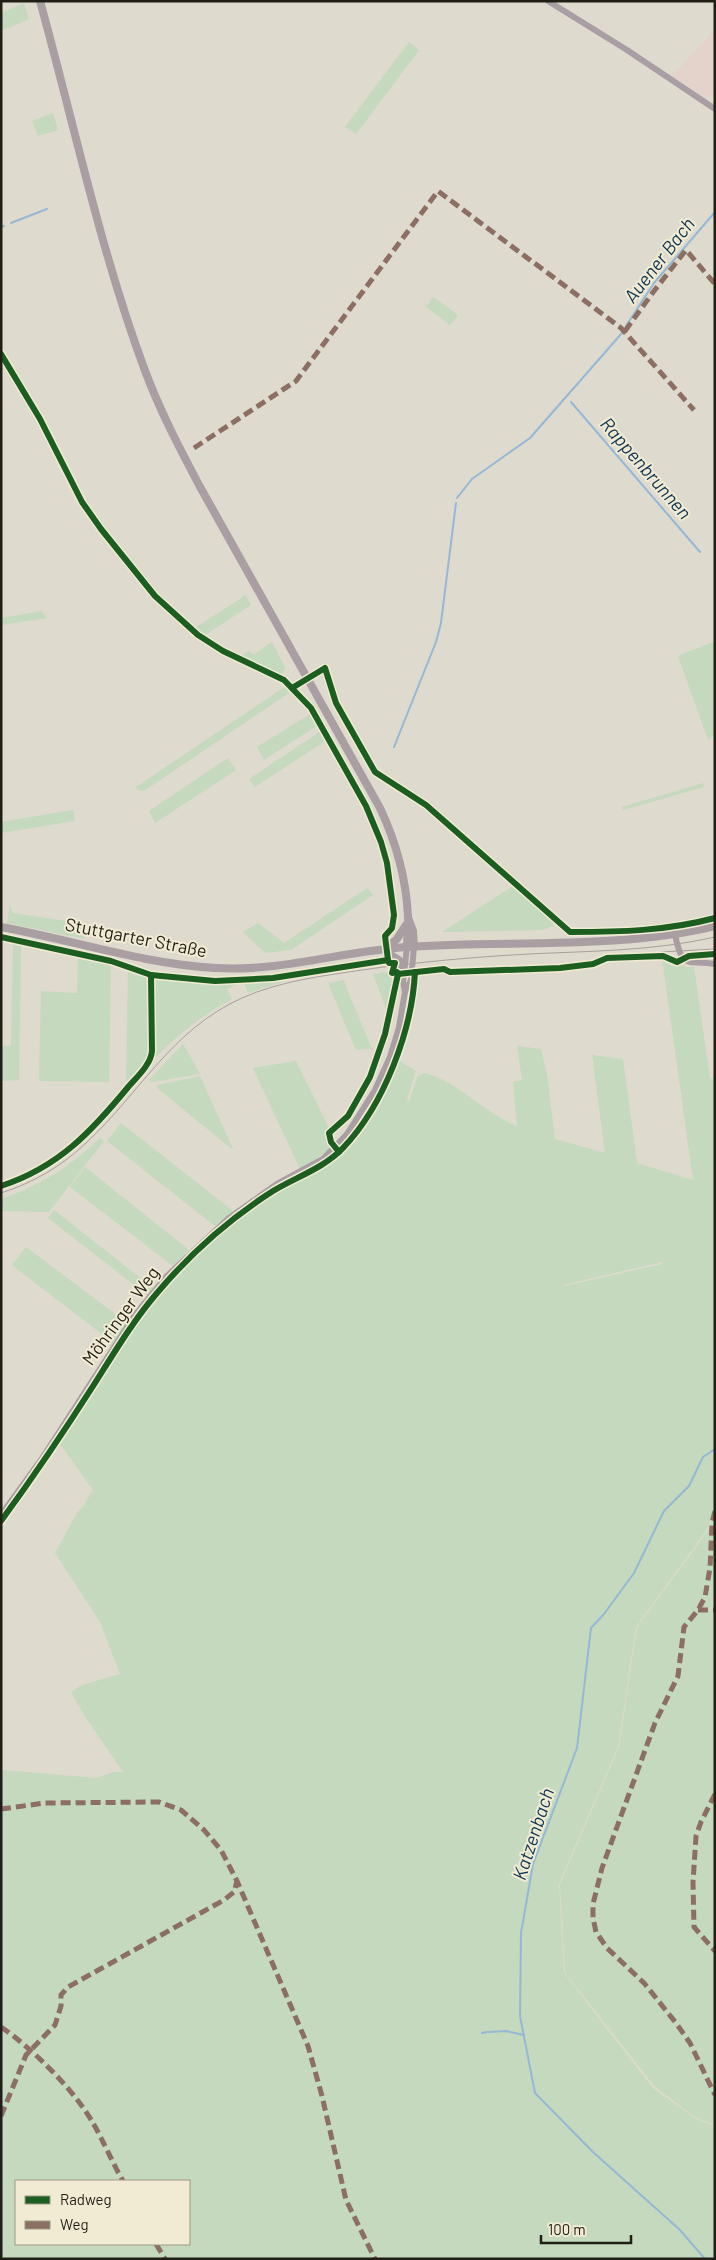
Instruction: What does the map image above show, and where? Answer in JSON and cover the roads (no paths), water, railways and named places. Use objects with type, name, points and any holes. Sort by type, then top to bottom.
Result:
[{"type":"main road","points":[[40,1],[108,257],[130,329],[150,383],[199,485],[376,798],[395,845],[403,876],[408,918],[414,931],[411,947]]},
{"type":"main road","points":[[382,950],[390,946],[397,939],[408,918]]},
{"type":"main road","name":"Stuttgarter Straße","points":[[1,926],[151,959],[216,968],[275,966],[411,947],[615,940],[676,935],[715,926]]},
{"type":"main road","points":[[382,950],[398,959],[402,964],[404,974]]},
{"type":"street","points":[[548,1],[628,50],[715,110]]},
{"type":"street","points":[[676,935],[680,954],[685,960],[693,963],[715,964]]},
{"type":"street","name":"Möhringer Weg","points":[[406,992],[404,974],[411,947]]},
{"type":"street","name":"Möhringer Weg","points":[[1,1515],[51,1445],[136,1315],[167,1276],[208,1236],[238,1211],[272,1187],[323,1159],[347,1134],[370,1099],[384,1071],[396,1036],[406,992],[411,980],[411,947]]},
{"type":"waterway","points":[[11,223],[47,209]]},
{"type":"waterway","name":"Auener Bach","points":[[626,326],[654,283],[715,212]]},
{"type":"waterway","points":[[457,498],[472,479],[530,438],[622,333]]},
{"type":"waterway","name":"Rappenbrunnen","points":[[571,402],[700,552]]},
{"type":"waterway","points":[[394,747],[436,642],[441,623],[456,503]]},
{"type":"waterway","name":"Katzenbach","points":[[705,2259],[680,2230],[593,2152],[535,2093],[520,2016],[521,1933],[533,1864],[577,1748],[591,1628],[604,1614],[634,1573],[664,1511],[689,1486],[703,1457],[715,1449]]},
{"type":"waterway","points":[[489,2032],[506,2031],[524,2035]]},
{"type":"waterway","points":[[482,2033],[487,2032]]},
{"type":"tram line","points":[[1,1193],[36,1179],[67,1159],[106,1123],[158,1063],[195,1027],[217,1011],[256,992],[286,983],[362,970],[446,960],[645,948],[715,937]]},
{"type":"tram line","points":[[661,952],[715,949]]}]
